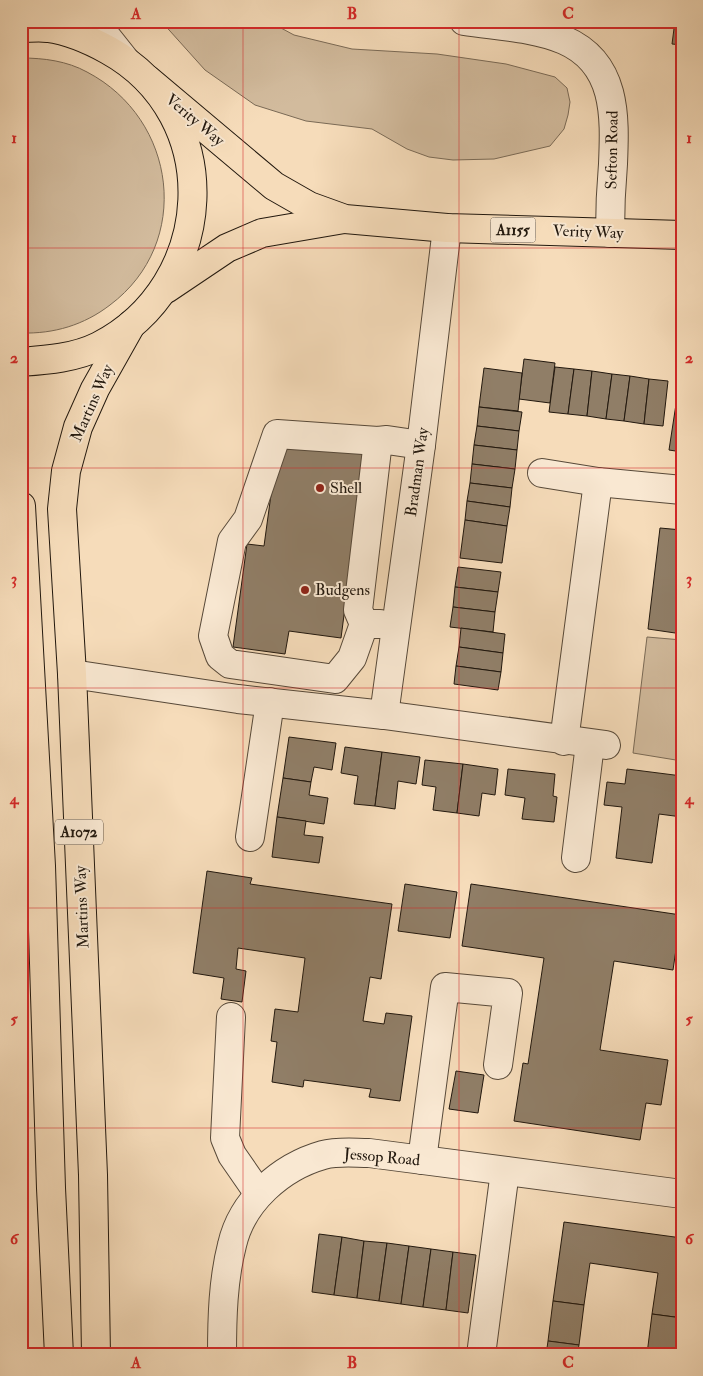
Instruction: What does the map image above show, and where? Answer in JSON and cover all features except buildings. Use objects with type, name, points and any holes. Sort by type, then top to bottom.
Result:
[{"type":"main road","name":"Martins Way","points":[[21,28],[48,28],[88,39],[125,60],[148,80],[170,110],[186,145],[192,183],[191,221],[181,258],[163,292],[132,325],[95,389],[81,420],[66,471],[62,510],[72,674],[94,1175],[96,1355]]},
{"type":"main road","name":"Verity Way","points":[[148,80],[274,186],[308,206],[346,219],[447,228],[682,234]]},
{"type":"main road","name":"Verity Way","points":[[163,292],[226,248],[262,233],[346,219]]},
{"type":"main road","name":"Martins Way","points":[[21,362],[59,359],[98,347],[132,325]]},
{"type":"main road","name":"A1072","points":[[21,506],[40,866],[50,1178],[59,1355]]},
{"type":"street","name":"Martins Way","points":[[94,21],[125,60]]},
{"type":"street","name":"Sefton Road","points":[[464,21],[545,33],[566,40],[582,50],[596,63],[608,88],[612,102],[614,128],[610,233]]},
{"type":"street","name":"Bradman Way","points":[[384,715],[421,445],[447,228]]},
{"type":"street","points":[[378,441],[358,610],[364,624],[352,658],[335,679],[230,664],[220,656],[213,636],[232,541],[248,519],[277,434],[387,440],[421,445]]},
{"type":"street","points":[[542,473],[598,482],[682,490]]},
{"type":"street","points":[[576,858],[586,743],[598,482]]},
{"type":"street","points":[[364,624],[396,625]]},
{"type":"street","points":[[72,674],[586,743]]},
{"type":"street","points":[[250,837],[270,702]]},
{"type":"street","points":[[422,1160],[445,986],[508,994],[498,1065]]},
{"type":"street","points":[[231,1017],[225,1138],[232,1155],[259,1194]]},
{"type":"street","name":"Jessop Road","points":[[222,1355],[222,1320],[232,1243],[242,1219],[259,1194],[285,1171],[325,1155],[343,1152],[369,1154],[682,1194]]},
{"type":"street","points":[[481,1355],[505,1171]]},
{"type":"shaded area","points":[[161,21],[268,21],[294,35],[352,49],[437,54],[506,64],[555,77],[567,88],[570,102],[568,115],[564,129],[550,146],[494,159],[453,160],[429,157],[407,149],[372,129],[306,121],[255,105],[205,70]]},
{"type":"shaded area","points":[[21,58],[47,60],[71,65],[87,72],[117,93],[140,120],[156,150],[163,183],[163,216],[154,249],[137,279],[110,305],[90,318],[57,330],[33,333],[21,333]]},
{"type":"shaded area","points":[[647,637],[682,640],[682,761],[633,753]]},
{"type":"place","name":"Shell","points":[[320,488]]},
{"type":"place","name":"Budgens","points":[[305,590]]}]
